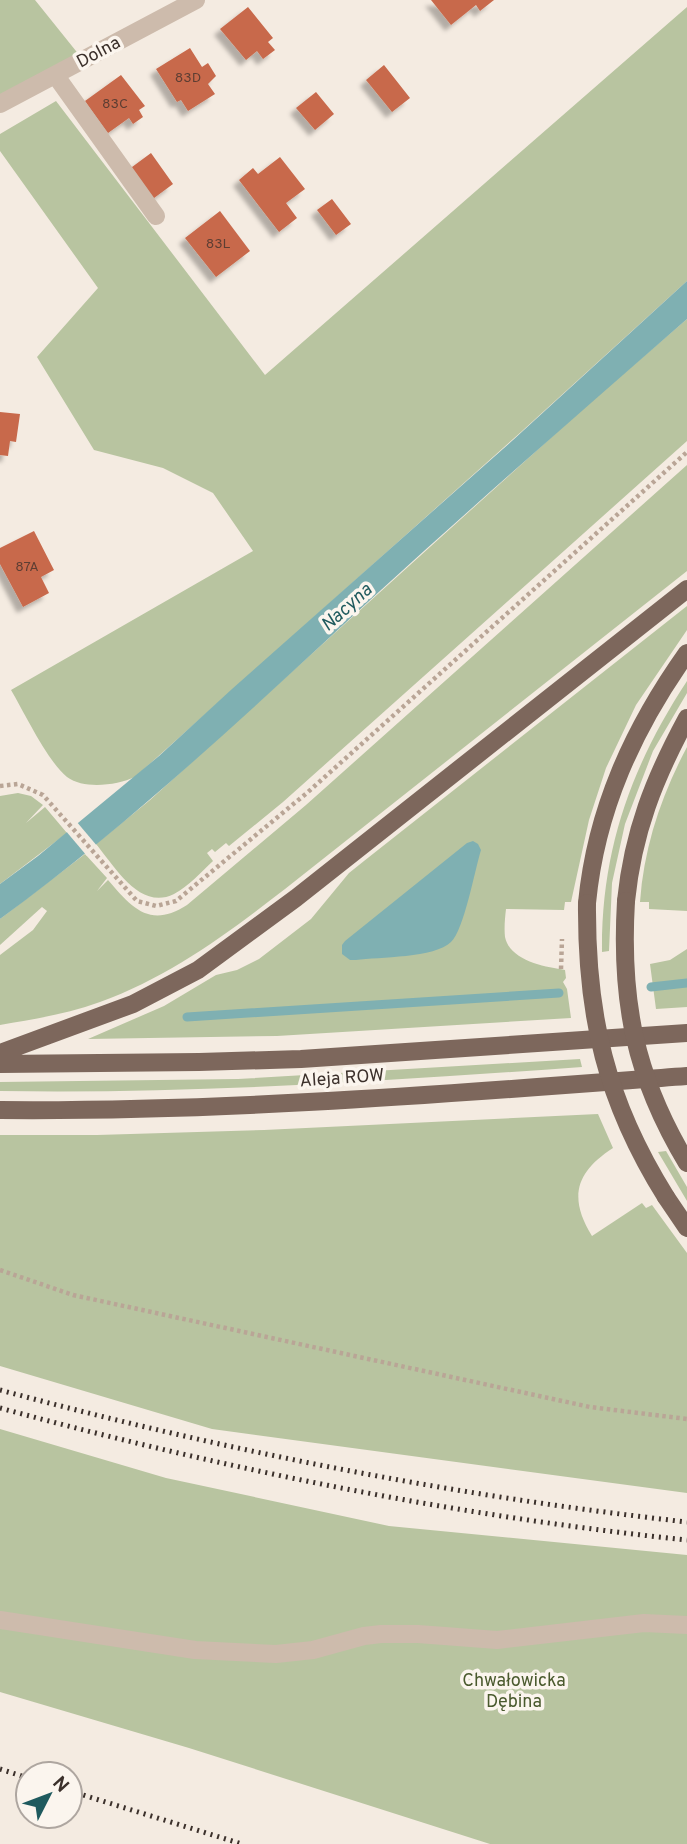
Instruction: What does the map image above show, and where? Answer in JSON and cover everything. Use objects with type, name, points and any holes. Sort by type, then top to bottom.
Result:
[{"type":"main road","points":[[0,1053],[133,1004],[198,970],[307,889],[687,589]]},
{"type":"main road","points":[[687,653],[657,695],[628,749],[614,783],[603,818],[587,903],[586,956],[591,998],[603,1056],[638,1147],[687,1228]]},
{"type":"main road","points":[[687,718],[662,764],[638,829],[626,901],[624,964],[635,1041],[652,1095],[687,1163]]},
{"type":"main road","name":"Aleja ROW","points":[[0,1063],[173,1063],[302,1059],[687,1033]]},
{"type":"main road","name":"Aleja ROW","points":[[0,1110],[155,1109],[312,1103],[687,1076]]},
{"type":"street","name":"Dolna","points":[[0,104],[196,0]]},
{"type":"street","points":[[56,76],[156,216]]},
{"type":"street","points":[[0,1620],[195,1650],[262,1654],[313,1650],[381,1634],[497,1640],[644,1623],[687,1625]]},
{"type":"path","points":[[0,786],[9,783],[26,786],[43,795],[133,898],[162,906],[178,900],[307,792],[687,452]]},
{"type":"path","points":[[0,1270],[86,1298],[590,1407],[687,1419]]},
{"type":"green space","points":[[0,0],[35,0],[80,56],[0,97]]},
{"type":"green space","points":[[687,7],[687,281],[135,777],[92,785],[67,777],[44,749],[11,690],[253,551],[213,493],[163,468],[94,450],[37,357],[98,288],[0,151],[0,134],[56,101],[265,375]]},
{"type":"green space","points":[[687,319],[687,441],[283,802],[229,846],[226,843],[215,852],[212,849],[207,853],[213,861],[185,887],[162,898],[150,897],[129,884],[96,844],[150,800],[586,406]]},
{"type":"green space","points":[[687,465],[687,571],[285,889],[197,953],[150,980],[100,1002],[63,1013],[0,1025],[0,955],[33,930],[47,911],[42,907],[0,945],[0,919],[85,854],[107,878],[97,891],[108,880],[134,907],[152,915],[174,912],[187,905],[306,805]]},
{"type":"green space","points":[[687,606],[687,630],[636,705],[606,768],[589,820],[571,902],[565,902],[564,910],[506,909],[505,937],[514,952],[529,961],[565,970],[566,978],[563,982],[567,989],[571,1018],[277,1036],[88,1039],[164,1006],[216,975],[237,970],[259,959],[311,919],[349,873]]},
{"type":"green space","points":[[687,681],[687,693],[653,751],[625,824],[612,883],[609,951],[602,952],[607,878],[624,809],[650,744]]},
{"type":"green space","points":[[687,747],[687,911],[649,909],[649,902],[640,902],[645,861],[669,784]]},
{"type":"green space","points":[[18,793],[31,796],[43,805],[26,823],[45,807],[67,833],[0,884],[0,796]]},
{"type":"green space","points":[[687,949],[687,1007],[656,1009],[650,964],[670,960]]},
{"type":"green space","points":[[580,1059],[582,1067],[364,1082],[146,1090],[0,1091],[0,1082],[238,1079]]},
{"type":"green space","points":[[598,1114],[613,1148],[591,1166],[580,1186],[580,1209],[592,1236],[642,1203],[646,1208],[652,1205],[687,1253],[687,1493],[212,1429],[0,1366],[0,1135],[264,1130]]},
{"type":"green space","points":[[666,1151],[687,1187],[687,1201],[658,1152]]},
{"type":"green space","name":"Chwałowicka Dębina","points":[[0,1429],[166,1478],[389,1526],[687,1555],[687,1844],[490,1844],[189,1748],[0,1692]]},
{"type":"water","name":"Nacyna","points":[[687,281],[687,319],[457,522],[195,760],[100,842],[0,919],[0,884],[159,756]]},
{"type":"water","points":[[473,841],[481,850],[465,913],[451,942],[433,951],[406,956],[350,960],[342,954],[345,941],[467,843]]},
{"type":"pier","points":[[76,821],[98,847],[87,856],[65,830]]},
{"type":"building","points":[[431,0],[494,0],[480,11],[476,5],[451,25]]},
{"type":"building","points":[[248,7],[273,38],[268,42],[275,50],[263,59],[257,51],[246,60],[220,29]]},
{"type":"building","points":[[190,48],[202,67],[208,63],[216,76],[208,84],[215,94],[188,111],[181,100],[177,102],[156,69]]},
{"type":"building","points":[[384,65],[410,98],[392,112],[366,80]]},
{"type":"building","points":[[121,75],[145,106],[139,110],[143,117],[133,124],[129,118],[108,133],[85,101]]},
{"type":"building","points":[[316,92],[334,114],[315,130],[296,108]]},
{"type":"building","points":[[151,153],[173,184],[150,201],[128,170]]},
{"type":"building","points":[[280,157],[305,189],[286,203],[297,218],[279,232],[239,180],[253,168],[258,174]]},
{"type":"building","points":[[332,199],[351,224],[336,235],[317,210]]},
{"type":"building","points":[[220,211],[250,251],[216,277],[185,238]]},
{"type":"building","points":[[0,412],[20,414],[16,442],[10,441],[8,456],[0,455]]},
{"type":"building","points":[[34,531],[54,570],[41,577],[49,593],[23,607],[0,564],[0,548]]},
{"type":"waterway","points":[[651,987],[687,983]]},
{"type":"waterway","points":[[187,1017],[559,993]]},
{"type":"railway","points":[[0,1390],[170,1433],[341,1469],[513,1499],[687,1522]]},
{"type":"railway","points":[[0,1408],[170,1451],[341,1488],[513,1518],[687,1540]]},
{"type":"railway","points":[[0,1769],[14,1774]]},
{"type":"railway","points":[[84,1795],[242,1844]]}]
